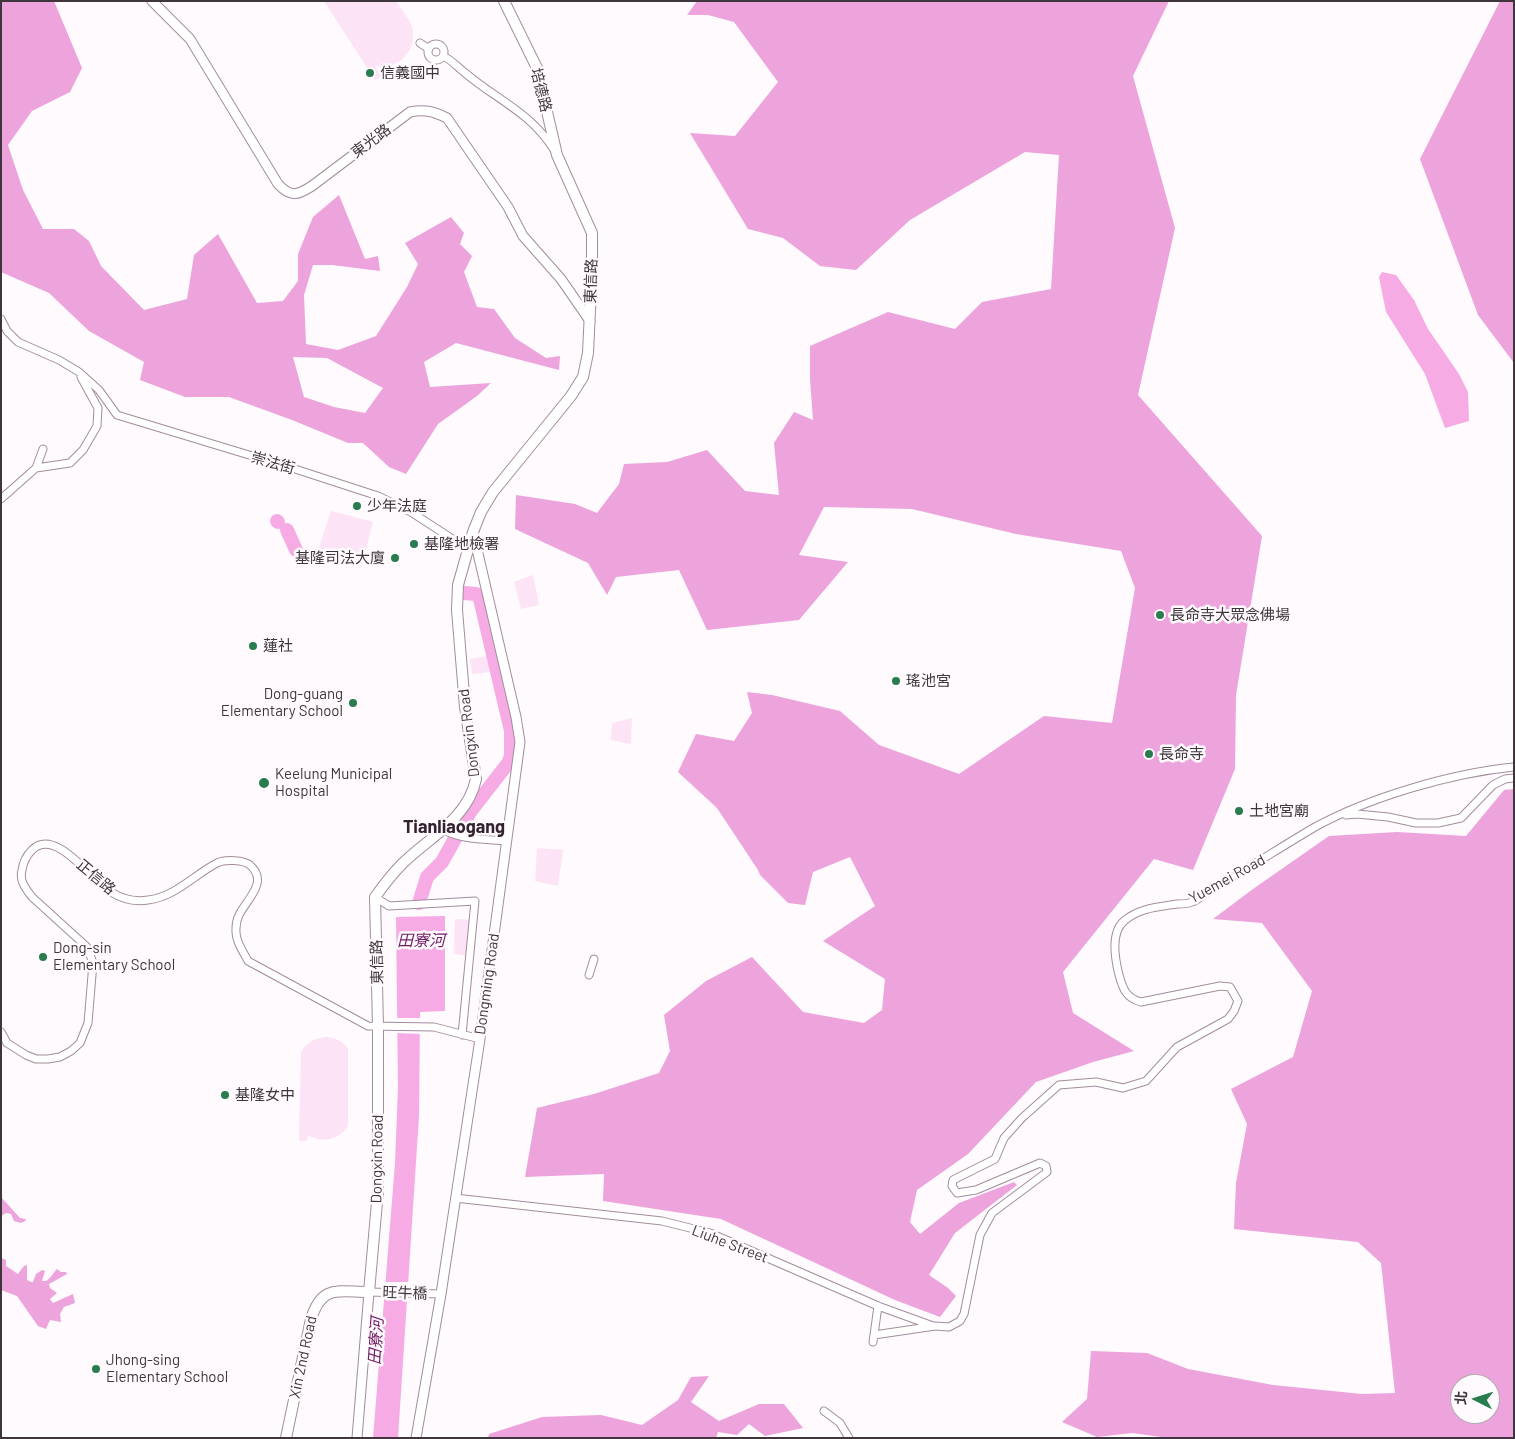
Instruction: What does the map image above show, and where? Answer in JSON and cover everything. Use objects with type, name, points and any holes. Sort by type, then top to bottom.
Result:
[{"type":"main road","name":"培德路","points":[[504,1],[538,68],[557,155]]},
{"type":"main road","name":"東信路","points":[[473,532],[481,512],[493,492],[571,396],[583,377],[588,353],[590,321],[592,233],[557,155]]},
{"type":"main road","name":"Dongxin Road","points":[[374,897],[401,864],[446,832],[471,796],[476,779],[465,707],[457,610],[458,585],[472,546],[473,532]]},
{"type":"main road","name":"東信路","points":[[374,897],[378,1027]]},
{"type":"main road","name":"Dongxin Road","points":[[369,1292],[378,1191],[378,1027]]},
{"type":"main road","name":"Xin 2nd Road","points":[[286,1438],[311,1319],[318,1300],[329,1293],[369,1292]]},
{"type":"street","name":"東光路","points":[[152,1],[190,39],[278,184],[291,194],[301,193],[312,186],[410,112],[431,111],[447,118],[508,207],[523,236],[561,279],[590,321]]},
{"type":"street","points":[[420,43],[429,49]]},
{"type":"street","points":[[435,44],[439,45],[443,49],[443,56],[439,59],[432,59],[429,56],[429,49],[435,44]]},
{"type":"street","name":"東信路","points":[[443,56],[452,60],[464,72],[520,112],[548,140],[557,155]]},
{"type":"street","name":"崇法街","points":[[1,319],[7,331],[18,342],[59,360],[79,372],[99,390],[116,415],[378,496],[411,512],[454,540],[472,546]]},
{"type":"street","points":[[36,468],[70,464],[83,450],[97,426],[98,408],[79,372]]},
{"type":"street","points":[[1,499],[36,468],[43,448]]},
{"type":"street","name":"Dongming Road","points":[[416,1438],[441,1294],[480,1039],[520,742],[516,717],[472,546]]},
{"type":"street","name":"Yuemei Road","points":[[878,1306],[874,1339],[935,1326],[949,1327],[960,1321],[964,1314],[980,1235],[992,1213],[1047,1172],[1046,1166],[1040,1162],[976,1190],[956,1193],[952,1186],[953,1180],[995,1158],[1004,1138],[1022,1118],[1060,1085],[1096,1082],[1123,1088],[1146,1081],[1177,1047],[1228,1019],[1234,1011],[1238,1001],[1230,987],[1220,986],[1141,1002],[1133,1000],[1126,994],[1119,974],[1115,948],[1116,934],[1122,922],[1136,913],[1147,909],[1192,903],[1310,831],[1368,803],[1415,788],[1490,769],[1514,767]]},
{"type":"street","points":[[1336,817],[1356,814],[1388,817],[1416,823],[1438,823],[1453,820],[1461,818],[1493,785],[1505,779],[1514,778]]},
{"type":"street","points":[[446,832],[462,837],[506,842]]},
{"type":"street","name":"正信路","points":[[1,1032],[7,1043],[26,1055],[36,1059],[48,1059],[60,1057],[80,1043],[88,1023],[93,963],[87,947],[32,897],[21,879],[21,871],[27,858],[37,846],[44,843],[58,846],[70,855],[99,884],[124,899],[147,900],[161,898],[219,862],[240,861],[248,863],[254,869],[258,881],[252,898],[240,914],[236,932],[238,943],[248,961],[368,1026],[378,1027]]},
{"type":"street","points":[[374,897],[389,906],[475,901],[462,1034]]},
{"type":"street","points":[[589,975],[594,959]]},
{"type":"street","points":[[378,1027],[424,1026],[444,1028],[480,1039]]},
{"type":"street","name":"Liuhe Street","points":[[455,1198],[662,1221],[684,1226],[710,1233],[878,1306],[935,1326]]},
{"type":"street","points":[[357,1438],[369,1292]]},
{"type":"street","name":"旺牛橋","points":[[369,1292],[441,1294]]},
{"type":"street","points":[[824,1411],[840,1423],[849,1438]]},
{"type":"shaded area","points":[[1,1],[54,1],[82,68],[70,92],[32,111],[8,145],[23,190],[43,229],[74,229],[89,241],[101,266],[144,310],[187,299],[194,255],[218,234],[257,303],[283,301],[298,281],[298,254],[313,217],[339,195],[365,259],[378,256],[380,271],[332,265],[313,265],[304,295],[306,344],[338,350],[376,336],[407,287],[418,264],[405,243],[451,217],[464,233],[460,244],[472,256],[464,272],[477,307],[494,309],[515,338],[546,358],[560,356],[559,370],[456,343],[424,362],[430,387],[491,383],[477,396],[438,424],[406,474],[389,467],[363,443],[348,443],[229,397],[185,397],[140,380],[144,362],[89,331],[49,293],[1,272]],"holes":[[[293,357],[327,358],[383,388],[365,413],[334,407],[304,397]]]},
{"type":"shaded area","points":[[324,1],[396,1],[413,30],[410,49],[397,63],[387,66],[375,66],[381,76],[375,80]]},
{"type":"shaded area","points":[[697,1],[1169,1],[1133,76],[1175,228],[1138,395],[1262,536],[1236,695],[1235,769],[1193,870],[1154,859],[1063,972],[1073,1013],[1134,1051],[1093,1062],[1036,1082],[968,1154],[917,1190],[910,1222],[920,1234],[959,1203],[1014,1182],[1017,1185],[955,1233],[929,1275],[956,1296],[940,1317],[895,1300],[721,1219],[603,1201],[604,1174],[525,1177],[537,1108],[594,1094],[659,1073],[670,1051],[664,1015],[706,981],[752,957],[803,1012],[864,1023],[882,1010],[885,979],[823,941],[875,906],[850,857],[813,872],[805,905],[788,903],[760,875],[717,808],[678,772],[696,734],[734,741],[752,713],[747,692],[772,695],[840,711],[879,745],[959,774],[1044,716],[1112,723],[1135,588],[1121,551],[1016,534],[912,509],[824,507],[799,555],[848,562],[799,620],[707,630],[679,570],[616,577],[607,595],[588,563],[515,529],[516,495],[575,504],[597,513],[619,484],[624,464],[667,462],[707,450],[745,491],[779,495],[774,443],[794,412],[813,420],[810,346],[888,312],[955,329],[982,302],[1051,289],[1059,155],[1025,152],[910,220],[856,270],[820,266],[783,238],[748,229],[690,133],[735,136],[778,82],[734,22],[708,15],[687,15]]},
{"type":"shaded area","points":[[1500,1],[1514,1],[1514,363],[1478,315],[1420,159]]},
{"type":"shaded area","points":[[331,511],[373,522],[362,565],[318,551]]},
{"type":"shaded area","points":[[533,575],[539,605],[521,609],[514,582]]},
{"type":"shaded area","points":[[488,656],[490,672],[472,674],[470,659]]},
{"type":"shaded area","points":[[632,718],[631,744],[611,740],[612,723]]},
{"type":"shaded area","points":[[1514,789],[1514,1438],[1169,1438],[1132,1433],[1097,1437],[1062,1422],[1087,1399],[1091,1351],[1147,1353],[1188,1369],[1273,1385],[1362,1394],[1395,1393],[1381,1263],[1358,1242],[1234,1229],[1236,1183],[1247,1124],[1231,1089],[1293,1057],[1312,991],[1262,923],[1213,919],[1329,836],[1397,832],[1466,836],[1504,790]]},
{"type":"shaded area","points":[[537,848],[563,850],[558,886],[535,881]]},
{"type":"shaded area","points":[[455,919],[473,920],[470,956],[454,954]]},
{"type":"shaded area","points":[[327,1037],[334,1038],[348,1049],[348,1126],[340,1135],[330,1139],[313,1138],[308,1135],[307,1141],[299,1141],[301,1052],[312,1041]]},
{"type":"shaded area","points":[[1,1197],[20,1218],[26,1219],[25,1221],[21,1223],[14,1221],[11,1214],[6,1213],[1,1216]]},
{"type":"shaded area","points":[[1,1258],[6,1260],[6,1266],[18,1274],[27,1265],[27,1280],[31,1282],[33,1282],[36,1274],[42,1270],[45,1271],[42,1281],[48,1280],[57,1269],[61,1272],[66,1272],[67,1274],[49,1284],[50,1288],[57,1293],[50,1299],[53,1303],[73,1294],[75,1303],[64,1307],[60,1314],[61,1322],[50,1320],[46,1329],[38,1326],[17,1296],[1,1290]]},
{"type":"shaded area","points":[[709,1376],[691,1402],[719,1421],[759,1404],[784,1404],[803,1428],[765,1436],[749,1424],[737,1435],[718,1432],[716,1438],[488,1438],[489,1434],[542,1417],[601,1415],[642,1425],[678,1400],[691,1377]]},
{"type":"water","points":[[1382,272],[1396,275],[1414,300],[1428,329],[1459,374],[1468,392],[1469,421],[1445,428],[1425,374],[1386,312],[1379,277]]},
{"type":"water","name":"田寮河","points":[[445,916],[445,1011],[420,1012],[419,1116],[398,1438],[373,1438],[395,1163],[398,1088],[396,917]]},
{"type":"pier","points":[[395,1018],[422,1018],[422,1034],[395,1033]]},
{"type":"pier","points":[[384,1282],[410,1282],[409,1300],[382,1299]]},
{"type":"waterway","name":"田寮河","points":[[287,530],[296,550]]},
{"type":"waterway","name":"田寮河","points":[[419,903],[427,877],[442,862],[470,812],[509,762],[511,755],[511,731],[480,599],[476,594],[464,593]]},
{"type":"place","name":"信義國中","points":[[370,73]]},
{"type":"place","name":"少年法庭","points":[[357,506]]},
{"type":"place","name":"基隆地檢署","points":[[414,544]]},
{"type":"place","name":"基隆司法大廈","points":[[395,558]]},
{"type":"place","name":"長命寺大眾念佛場","points":[[1160,615]]},
{"type":"place","name":"蓮社","points":[[253,646]]},
{"type":"place","name":"瑤池宮","points":[[896,681]]},
{"type":"place","name":"Dong-guang Elementary School","points":[[353,703]]},
{"type":"place","name":"長命寺","points":[[1149,754]]},
{"type":"place","name":"Keelung Municipal Hospital","points":[[264,783]]},
{"type":"place","name":"土地宮廟","points":[[1239,811]]},
{"type":"place","name":"Dong-sin Elementary School","points":[[43,957]]},
{"type":"place","name":"基隆女中","points":[[225,1095]]},
{"type":"place","name":"Jhong-sing Elementary School","points":[[96,1369]]},
{"type":"district","name":"Tianliaogang","points":[[454,827]]}]
